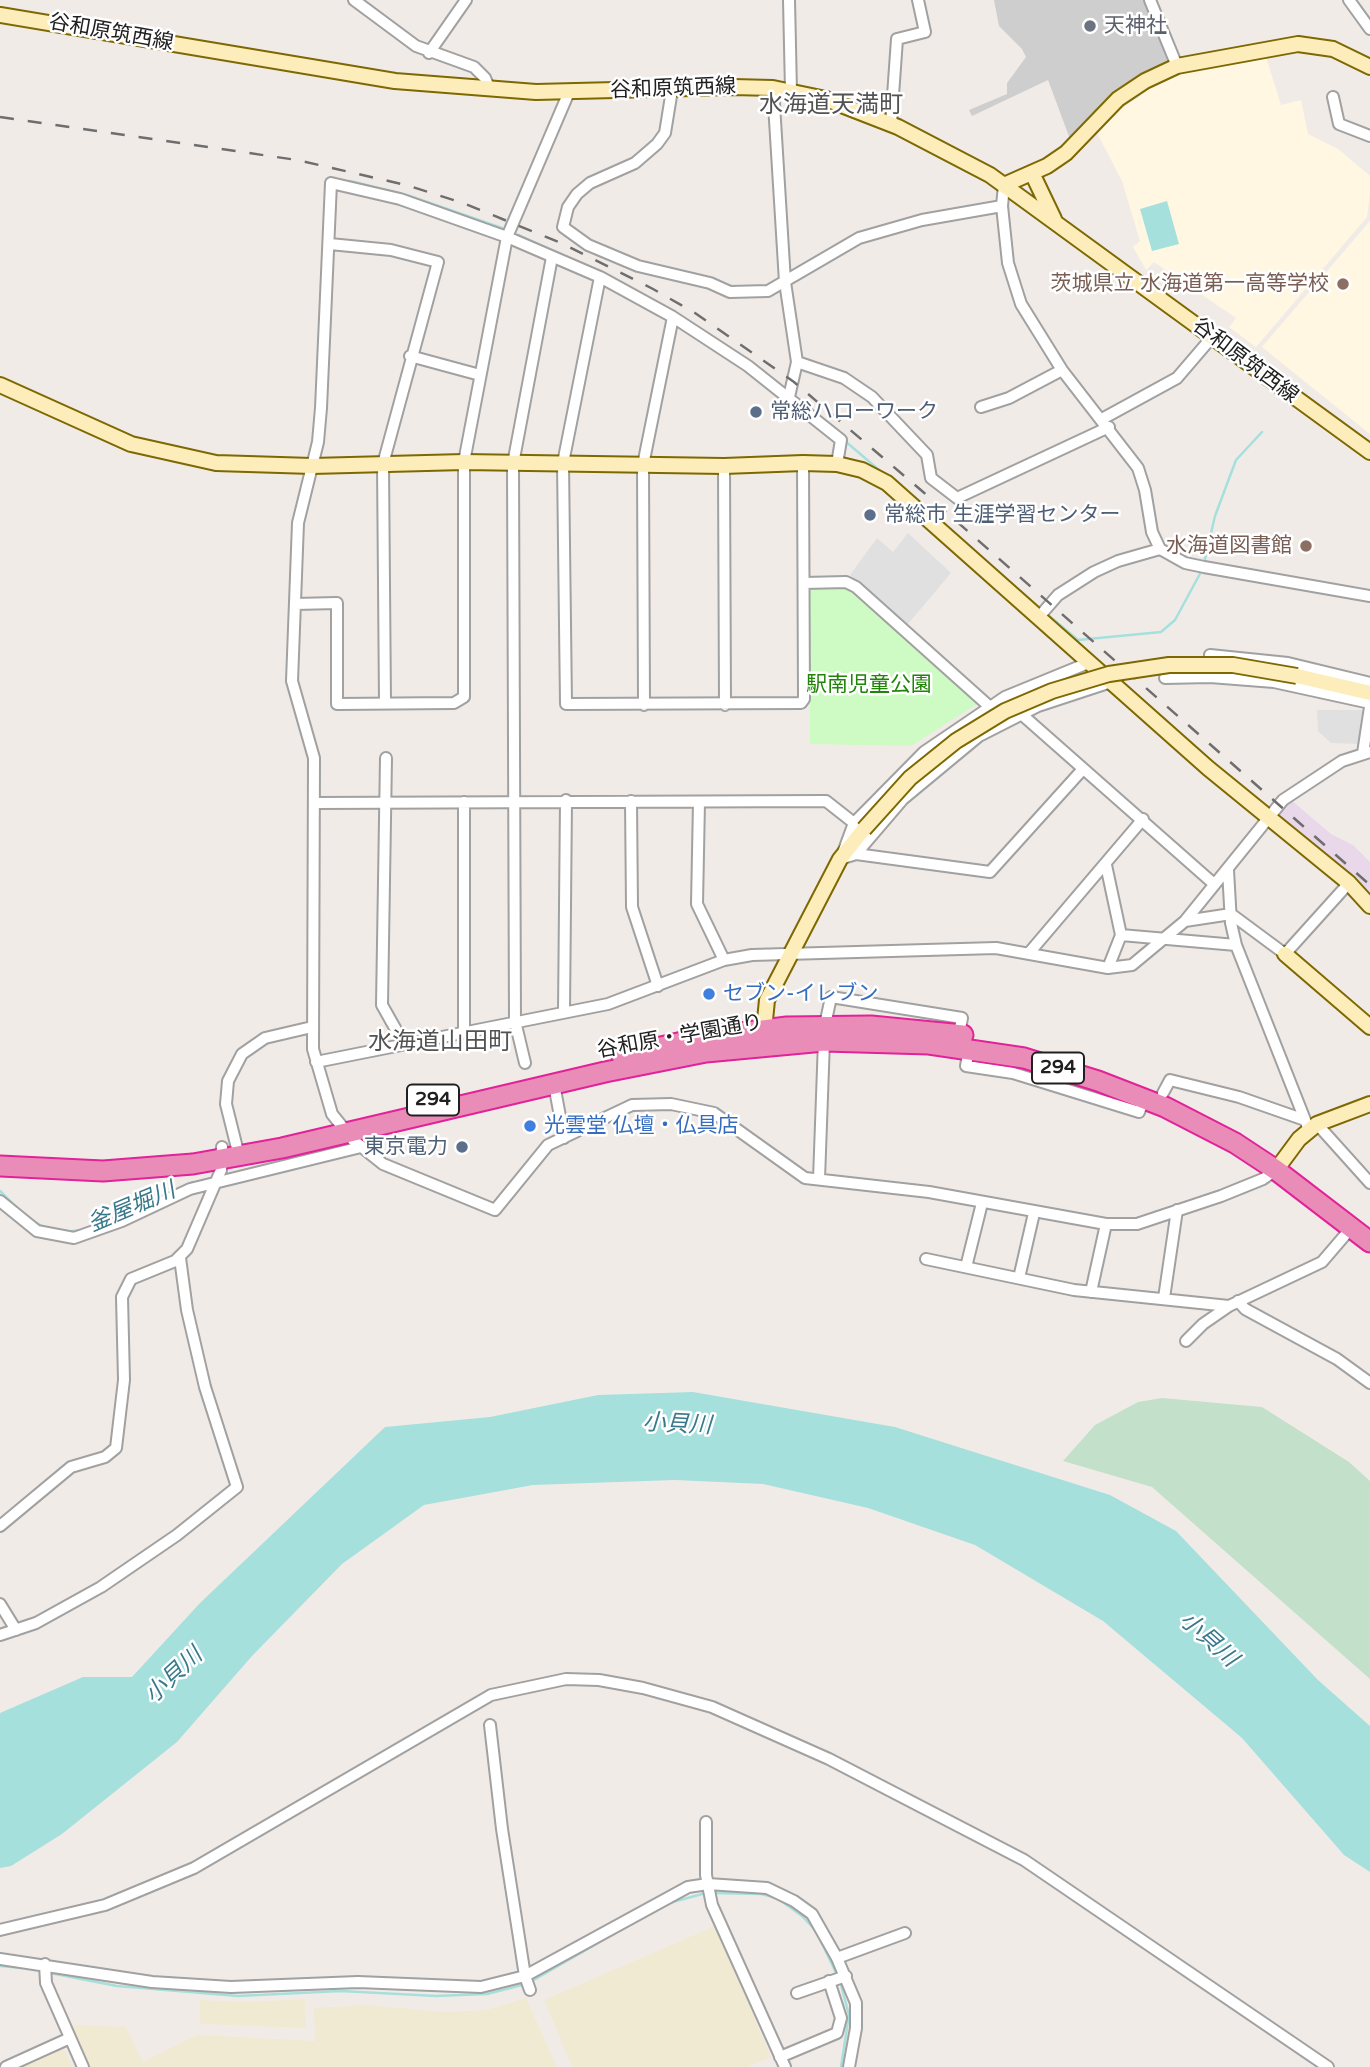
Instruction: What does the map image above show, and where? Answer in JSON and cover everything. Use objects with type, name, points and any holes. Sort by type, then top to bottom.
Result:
[{"type":"highway","name":"谷和原・学園通り","points":[[342,1127],[701,1038],[906,1028],[1154,1096],[1238,1130],[1361,1227],[1370,1242]]},
{"type":"highway","name":"谷和原・学園通り","points":[[0,1166],[103,1171],[230,1152],[763,1037]]},
{"type":"highway","name":"谷和原・学園通り","points":[[0,1153],[100,1159],[230,1152]]},
{"type":"street","points":[[354,0],[405,40],[429,53],[474,67],[485,78],[490,90]]},
{"type":"street","points":[[429,53],[466,0]]},
{"type":"street","points":[[789,0],[791,91]]},
{"type":"street","points":[[891,124],[897,39],[925,32],[918,0]]},
{"type":"street","points":[[1150,0],[1177,66]]},
{"type":"street","points":[[1349,0],[1370,29]]},
{"type":"street","name":"谷和原筑西線","points":[[0,15],[365,78],[490,90],[569,92],[772,88],[826,99],[891,124],[957,156],[1004,185],[1370,452]]},
{"type":"street","points":[[1370,67],[1333,48],[1297,44],[1177,66],[1131,90],[1107,109],[1066,153],[1032,173],[1004,185],[1002,206],[1012,281],[1036,333],[1138,468],[1145,490],[1152,532],[1160,549],[1185,563],[1204,568],[1370,596]]},
{"type":"street","points":[[772,88],[785,282],[797,362],[789,397]]},
{"type":"street","points":[[672,90],[665,133],[657,144],[635,163],[584,188],[568,207],[563,227],[588,245],[639,266],[710,283],[730,292],[768,290],[859,238],[922,220],[1002,206]]},
{"type":"street","points":[[295,604],[337,603],[337,704],[454,703],[464,698],[464,462],[507,237],[569,92]]},
{"type":"street","points":[[1333,97],[1339,124],[1370,136]]},
{"type":"street","points":[[1032,173],[1057,224]]},
{"type":"street","points":[[837,464],[841,440],[748,366],[673,317],[600,277],[507,237],[400,199],[331,183],[321,408],[312,466],[298,523],[292,681],[313,747],[312,1027],[316,1062],[329,1107],[342,1127],[361,1147],[402,1174],[495,1210],[533,1159],[548,1145],[632,1105],[696,1108],[714,1113],[805,1178],[929,1192],[1106,1224],[1136,1224],[1222,1196],[1263,1179],[1280,1164],[1309,1124],[1370,1104]]},
{"type":"street","points":[[330,244],[391,250],[438,262],[410,356],[383,464],[385,703]]},
{"type":"street","points":[[524,1063],[515,1021],[513,464],[552,257]]},
{"type":"street","points":[[600,277],[563,463],[566,704],[801,703],[804,699],[803,463]]},
{"type":"street","points":[[645,705],[643,465],[673,317]]},
{"type":"street","points":[[797,362],[844,378],[873,397],[927,455],[931,478],[957,498],[1106,423],[1177,378],[1213,336]]},
{"type":"street","points":[[410,356],[480,376]]},
{"type":"street","points":[[981,407],[1009,398],[1062,370]]},
{"type":"street","points":[[0,385],[105,435],[160,452],[216,463],[312,466],[464,462],[724,466],[803,463],[837,464],[862,470],[887,483],[1088,663],[1267,818],[1349,883],[1370,906]]},
{"type":"street","points":[[724,466],[725,705]]},
{"type":"street","points":[[1038,618],[1058,595],[1094,572],[1118,561],[1160,549]]},
{"type":"street","points":[[804,583],[846,582],[856,587],[994,705],[1023,713],[1214,884]]},
{"type":"street","points":[[1210,677],[1210,654],[1288,663],[1370,683]]},
{"type":"street","points":[[763,1037],[767,1000],[840,859],[859,826],[915,760],[994,705],[1024,688],[1088,663]]},
{"type":"street","points":[[859,826],[910,778],[956,741],[1005,711],[1052,691],[1119,672],[1169,665],[1233,665],[1370,693]]},
{"type":"street","points":[[316,1062],[608,1004],[724,960],[790,953],[996,948],[1108,968],[1132,965],[1185,921],[1267,818],[1288,796],[1342,761],[1367,753],[1370,705],[1274,682],[1210,677],[1164,678]]},
{"type":"street","points":[[840,859],[856,853],[903,799],[929,774],[979,736],[1023,713],[1111,682]]},
{"type":"street","points":[[386,758],[382,1005],[404,1044]]},
{"type":"street","points":[[856,853],[990,872],[1083,768]]},
{"type":"street","points":[[564,1012],[566,800]]},
{"type":"street","points":[[631,801],[632,906],[658,986]]},
{"type":"street","points":[[314,803],[826,801],[859,826]]},
{"type":"street","points":[[464,802],[464,1031]]},
{"type":"street","points":[[699,802],[697,904],[724,960]]},
{"type":"street","points":[[1029,953],[1143,819]]},
{"type":"street","points":[[1106,865],[1121,935],[1108,968]]},
{"type":"street","points":[[1228,870],[1236,945],[1309,1124]]},
{"type":"street","points":[[1284,954],[1349,883]]},
{"type":"street","points":[[1185,921],[1231,914],[1284,954],[1370,1027]]},
{"type":"street","points":[[1121,935],[1169,937],[1236,945]]},
{"type":"street","points":[[819,1179],[824,1033],[831,997],[962,1018],[966,1066],[1013,1073],[1065,1072],[1139,1112],[1170,1080],[1239,1097],[1309,1124],[1370,1183]]},
{"type":"street","points":[[0,1526],[71,1467],[106,1457],[116,1448],[124,1380],[122,1297],[131,1279],[180,1258],[193,1240],[230,1152],[226,1104],[228,1081],[242,1054],[265,1038],[312,1027]]},
{"type":"street","points":[[554,1084],[564,1138]]},
{"type":"street","points":[[0,1200],[37,1231],[74,1238],[190,1189],[361,1147]]},
{"type":"street","points":[[966,1266],[982,1203]]},
{"type":"street","points":[[1164,1298],[1177,1210]]},
{"type":"street","points":[[1019,1278],[1034,1213]]},
{"type":"street","points":[[1091,1292],[1106,1224]]},
{"type":"street","points":[[1186,1341],[1203,1324],[1234,1303],[1322,1262],[1361,1227]]},
{"type":"street","points":[[0,1635],[62,1610],[110,1581],[177,1535],[237,1487],[205,1387],[187,1310],[180,1258]]},
{"type":"street","points":[[926,1259],[1091,1292],[1234,1303],[1337,1359],[1370,1383]]},
{"type":"street","points":[[0,1604],[16,1630]]},
{"type":"street","points":[[0,1930],[105,1905],[194,1868],[491,1695],[566,1679],[599,1680],[643,1688],[712,1707],[829,1759],[1024,1860],[1328,2067]]},
{"type":"street","points":[[490,1725],[528,1984]]},
{"type":"street","points":[[706,1822],[709,1890],[783,2062],[837,2033],[841,2018],[831,1981]]},
{"type":"street","points":[[0,1959],[152,1982],[231,1987],[358,1982],[481,1987],[528,1984],[664,1898],[688,1887],[709,1890],[767,1888],[794,1900],[812,1914],[837,1958],[853,1993],[857,2015],[849,2067]]},
{"type":"street","points":[[837,1958],[905,1933]]},
{"type":"street","points":[[45,1964],[44,1977],[83,2067]]},
{"type":"street","points":[[797,1993],[845,1977]]},
{"type":"street","points":[[6,2067],[70,2038]]},
{"type":"shaded area","points":[[994,0],[1143,0],[1171,63],[1139,76],[1117,89],[1070,139],[1048,80],[972,116],[969,110],[1007,94],[1007,83],[1026,57],[1022,49],[999,26]]},
{"type":"shaded area","points":[[1265,54],[1281,105],[1301,100],[1308,134],[1338,149],[1370,176],[1370,193],[1367,217],[1256,347],[1229,327],[1236,318],[1154,262],[1146,270],[1133,247],[1140,241],[1122,181],[1096,131],[1111,116],[1163,80],[1196,68]]},
{"type":"shaded area","name":"茨城県立 水海道第一高等学校","points":[[1370,221],[1370,434],[1262,347]]},
{"type":"shaded area","points":[[908,533],[951,573],[907,625],[850,575],[877,538],[893,552]]},
{"type":"shaded area","points":[[1317,710],[1364,710],[1360,744],[1331,743],[1318,731]]},
{"type":"shaded area","points":[[1291,800],[1331,834],[1353,845],[1370,862],[1370,897],[1278,814]]},
{"type":"shaded area","points":[[715,1926],[771,2057],[747,2067],[572,2067],[544,2000]]},
{"type":"shaded area","points":[[526,1998],[557,2067],[90,2067],[71,2025],[126,2027],[143,2062],[197,2035],[315,2041],[314,2008],[366,2005],[444,2012],[487,2010]]},
{"type":"shaded area","points":[[305,1999],[306,2028],[200,2024],[200,2000],[245,2002]]},
{"type":"shaded area","points":[[64,2048],[73,2067],[22,2067]]},
{"type":"green space","name":"駅南児童公園","points":[[814,588],[850,588],[977,704],[911,746],[810,744],[809,592]]},
{"type":"green space","points":[[1162,1398],[1262,1407],[1349,1462],[1370,1481],[1370,1679],[1152,1487],[1063,1461],[1095,1425],[1138,1402]]},
{"type":"water","points":[[1167,201],[1179,244],[1152,251],[1140,209]]},
{"type":"water","name":"小貝川","points":[[693,1392],[895,1427],[1110,1495],[1176,1531],[1318,1680],[1370,1726],[1370,1872],[1344,1855],[1242,1738],[1103,1621],[975,1545],[868,1508],[763,1484],[675,1480],[533,1485],[424,1505],[342,1564],[252,1656],[177,1742],[62,1834],[11,1866],[0,1868],[0,1713],[83,1677],[132,1677],[200,1603],[385,1427],[490,1417],[598,1395]]},
{"type":"waterway","points":[[350,181],[407,195],[502,228]]},
{"type":"waterway","points":[[518,235],[573,260]]},
{"type":"waterway","points":[[1204,563],[1215,516],[1236,460],[1262,432]]},
{"type":"waterway","points":[[845,441],[885,475]]},
{"type":"waterway","points":[[991,566],[1042,610]]},
{"type":"waterway","points":[[1047,614],[1078,640],[1161,632],[1175,620],[1202,570]]},
{"type":"waterway","name":"釜屋堀川","points":[[110,1220],[193,1182]]},
{"type":"waterway","name":"釜屋堀川","points":[[0,1191],[17,1208]]},
{"type":"waterway","name":"釜屋堀川","points":[[33,1221],[46,1228]]},
{"type":"waterway","name":"釜屋堀川","points":[[66,1232],[80,1230]]},
{"type":"waterway","points":[[669,1903],[706,1893]]},
{"type":"waterway","points":[[713,1893],[761,1894],[777,1898],[802,1916],[816,1931]]},
{"type":"waterway","points":[[532,1981],[626,1927]]},
{"type":"waterway","points":[[819,1937],[837,1975]]},
{"type":"waterway","points":[[0,1966],[22,1968]]},
{"type":"waterway","points":[[50,1973],[117,1986],[238,1996],[341,1991],[436,1996],[487,1994],[526,1984]]},
{"type":"waterway","points":[[840,1981],[849,2015],[841,2067]]},
{"type":"railway","points":[[0,117],[297,160],[406,185],[463,203],[561,243],[653,289],[695,313],[794,382],[1370,885]]},
{"type":"place","name":"天神社","points":[[1090,26]]},
{"type":"place","name":"茨城県立 水海道第一高等学校","points":[[1343,284]]},
{"type":"place","name":"常総ハローワーク","points":[[756,412]]},
{"type":"place","name":"常総市 生涯学習センター","points":[[870,515]]},
{"type":"place","name":"水海道図書館","points":[[1306,546]]},
{"type":"place","name":"セブン-イレブン","points":[[709,994]]},
{"type":"place","name":"光雲堂 仏壇・仏具店","points":[[530,1126]]},
{"type":"place","name":"東京電力","points":[[462,1147]]},
{"type":"district","name":"水海道天満町","points":[[831,106]]},
{"type":"district","name":"水海道山田町","points":[[440,1043]]}]
